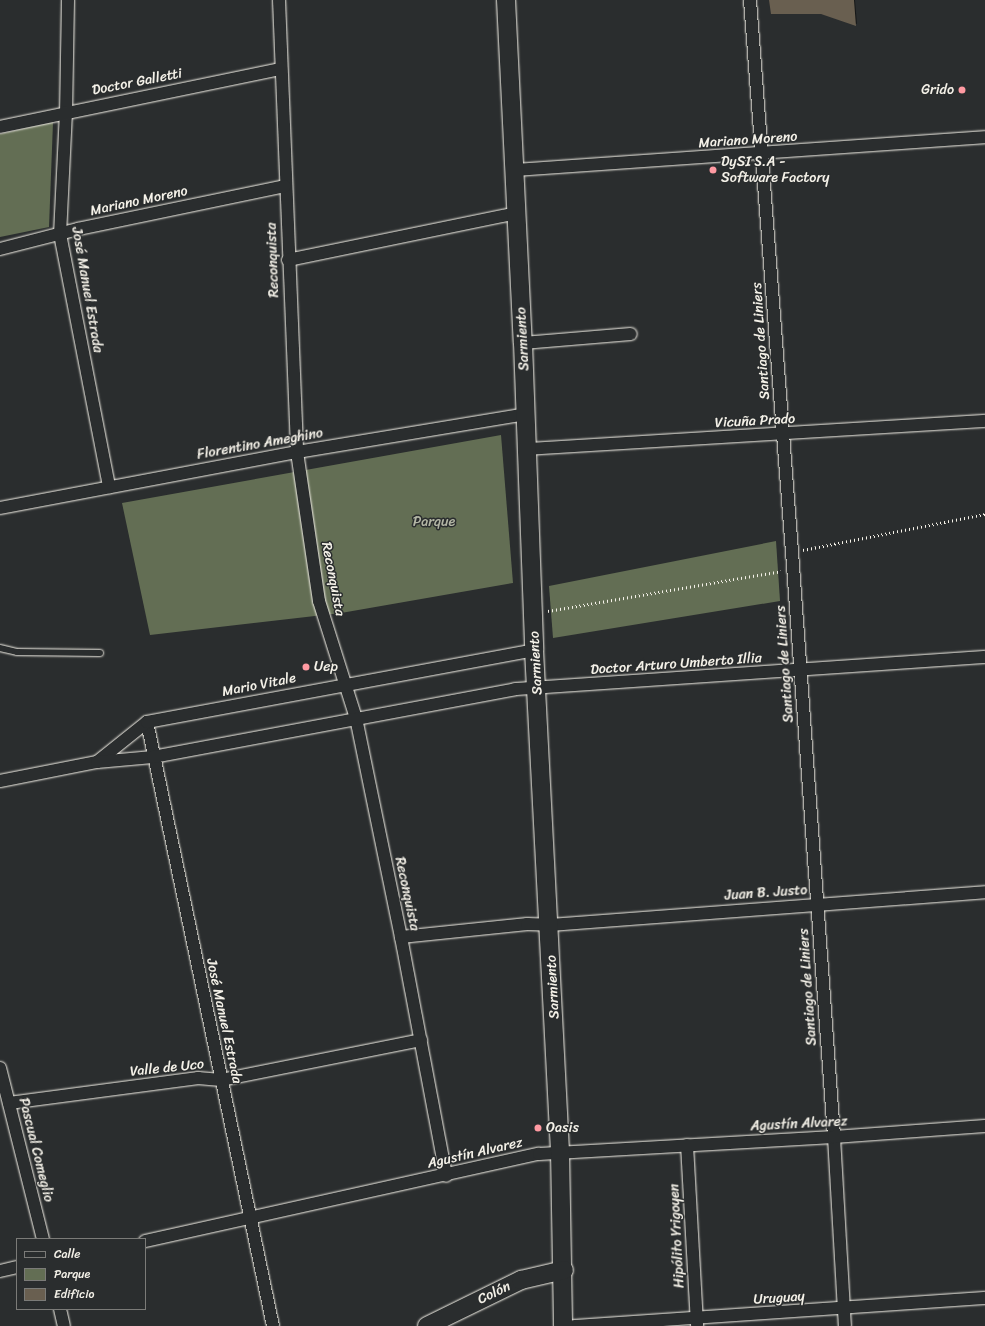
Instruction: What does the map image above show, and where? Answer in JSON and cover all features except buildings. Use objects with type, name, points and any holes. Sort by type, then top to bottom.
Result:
[{"type":"street","name":"José Manuel Estrada","points":[[68,0],[66,112],[60,234],[109,487]]},
{"type":"street","name":"Reconquista","points":[[278,0],[297,452],[319,601],[356,718],[401,937],[446,1176]]},
{"type":"street","name":"Sarmiento","points":[[506,0],[528,449],[534,650],[550,925],[560,1151],[564,1270],[563,1326]]},
{"type":"street","name":"Santiago de Liniers","points":[[750,0],[794,568],[799,670],[834,1137],[845,1326]]},
{"type":"street","name":"Doctor Galletti","points":[[0,127],[66,112],[281,69]]},
{"type":"street","name":"Mariano Moreno","points":[[514,170],[762,154],[985,137]]},
{"type":"street","name":"Mariano Moreno","points":[[0,249],[60,234],[285,186]]},
{"type":"street","points":[[288,260],[516,213]]},
{"type":"street","points":[[523,343],[631,334]]},
{"type":"street","name":"Florentino Ameghino","points":[[0,508],[297,452],[526,414]]},
{"type":"street","name":"Vicuña Prado","points":[[528,449],[784,434],[985,420]]},
{"type":"street","name":"Mario Vitale","points":[[97,762],[147,722],[534,650]]},
{"type":"street","name":"Doctor Arturo Umberto Illia","points":[[537,688],[985,657]]},
{"type":"street","name":"Mario Vitale","points":[[0,782],[97,762],[153,757],[515,689],[537,688]]},
{"type":"street","name":"José Manuel Estrada","points":[[147,722],[153,757],[273,1326]]},
{"type":"street","name":"Juan B. Justo","points":[[401,937],[527,924],[550,925],[985,892]]},
{"type":"street","name":"Valle de Uco","points":[[9,1103],[198,1078],[221,1080],[421,1040]]},
{"type":"street","name":"Pascual Comeglio","points":[[0,1068],[44,1238]]},
{"type":"street","name":"Agustín Alvarez","points":[[146,1241],[560,1151],[834,1137],[985,1126]]},
{"type":"street","name":"Hipólito Yrigoyen","points":[[687,1145],[697,1322]]},
{"type":"street","points":[[0,1271],[16,1268]]},
{"type":"street","name":"Colón","points":[[427,1326],[521,1280],[564,1270]]},
{"type":"street","name":"Uruguay","points":[[574,1326],[697,1322],[843,1308],[985,1298]]},
{"type":"street","points":[[60,1310],[64,1326]]},
{"type":"lane","points":[[0,648],[17,652],[100,653]]},
{"type":"path","points":[[792,552],[985,514]]},
{"type":"path","points":[[533,613],[794,568]]},
{"type":"green space","points":[[53,122],[49,227],[0,237],[0,134]]},
{"type":"green space","name":"Parque","points":[[501,435],[513,583],[341,613],[150,635],[122,503]]},
{"type":"green space","points":[[776,541],[780,601],[553,638],[549,586]]},
{"type":"place","name":"Grido","points":[[962,90]]},
{"type":"place","name":"DySI S.A - Software Factory","points":[[713,170]]},
{"type":"place","name":"Uep","points":[[306,667]]},
{"type":"place","name":"Oasis","points":[[538,1128]]}]
